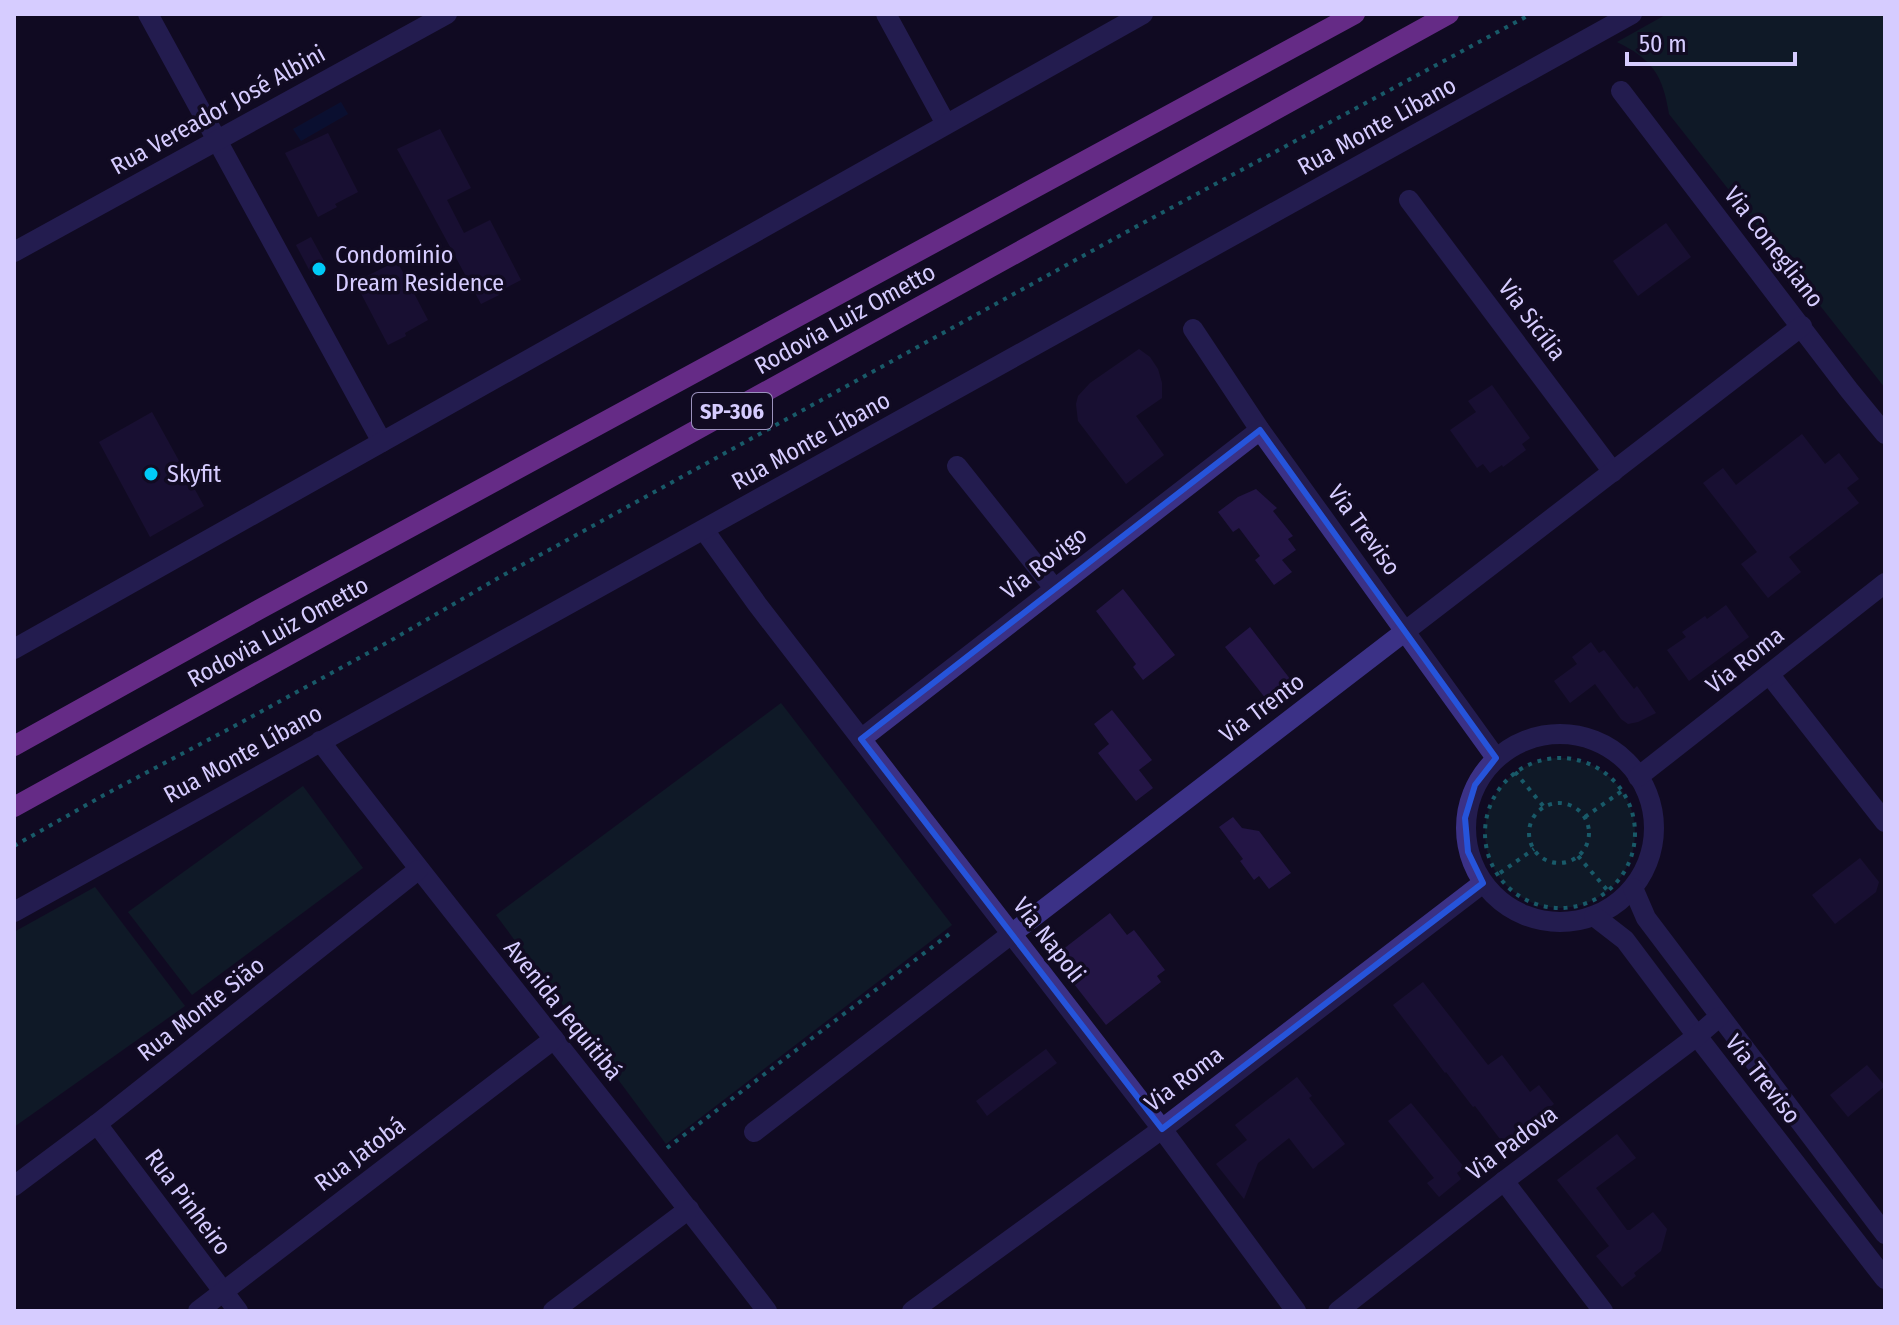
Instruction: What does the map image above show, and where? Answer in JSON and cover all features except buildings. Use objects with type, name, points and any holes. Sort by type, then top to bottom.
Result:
[{"type":"main road","name":"Rodovia Luiz Ometto","points":[[14,746],[1355,14]]},
{"type":"main road","name":"Rodovia Luiz Ometto","points":[[14,807],[1449,14]]},
{"type":"street","points":[[148,14],[382,442]]},
{"type":"street","name":"Rua Vereador José Albini","points":[[14,252],[447,14]]},
{"type":"street","points":[[886,14],[946,124]]},
{"type":"street","points":[[14,649],[1143,14]]},
{"type":"street","name":"Rua Monte Líbano","points":[[14,912],[1632,14]]},
{"type":"street","name":"Via Conegliano","points":[[1621,91],[1885,434]]},
{"type":"street","name":"Via Sicília","points":[[1409,200],[1613,472]]},
{"type":"street","name":"Via Trento","points":[[754,1132],[1802,326]]},
{"type":"street","name":"Via Treviso","points":[[1193,329],[1260,430],[1496,758]]},
{"type":"street","name":"Via Rovigo","points":[[861,739],[1260,430]]},
{"type":"street","points":[[957,466],[1054,588]]},
{"type":"street","name":"Via Napoli","points":[[704,530],[757,604],[1162,1129],[1296,1311]]},
{"type":"street","name":"Via Roma","points":[[1630,784],[1885,583]]},
{"type":"street","points":[[1769,674],[1885,822]]},
{"type":"street","points":[[1544,735],[1572,735],[1598,742],[1620,757],[1630,784],[1649,799],[1653,822],[1652,845],[1645,868],[1633,888],[1616,904],[1594,916],[1564,923],[1533,919],[1505,905],[1490,879],[1468,852],[1465,818],[1475,785],[1496,758],[1518,743],[1544,735]]},
{"type":"street","name":"Avenida Jequitibá","points":[[320,741],[418,870],[767,1311]]},
{"type":"street","name":"Rua Monte Sião","points":[[14,1186],[418,870]]},
{"type":"street","name":"Via Roma","points":[[912,1311],[1162,1129],[1490,879]]},
{"type":"street","name":"Via Treviso","points":[[1633,888],[1646,918],[1885,1234]]},
{"type":"street","name":"Via Treviso","points":[[1594,916],[1625,940],[1885,1279]]},
{"type":"street","name":"Via Padova","points":[[1338,1311],[1719,1017]]},
{"type":"street","name":"Rua Jatobá","points":[[198,1311],[554,1039]]},
{"type":"street","name":"Rua Pinheiro","points":[[97,1124],[238,1311]]},
{"type":"street","points":[[1504,1181],[1603,1311]]},
{"type":"street","points":[[553,1311],[689,1209]]},
{"type":"path","points":[[14,846],[1130,230],[1531,14]]},
{"type":"path","points":[[1490,879],[1484,831],[1488,809],[1499,788],[1515,771],[1537,760],[1560,757],[1585,761],[1630,784]]},
{"type":"path","points":[[1515,771],[1544,807]]},
{"type":"path","points":[[1585,817],[1630,784]]},
{"type":"path","points":[[1490,879],[1537,905],[1561,908],[1586,904],[1608,892],[1623,875],[1632,855],[1636,833],[1630,784]]},
{"type":"path","points":[[1562,803],[1579,810],[1585,817],[1590,834],[1578,856],[1560,863],[1550,861],[1534,849],[1529,831],[1536,813],[1544,807],[1562,803]]},
{"type":"path","points":[[1490,879],[1534,849]]},
{"type":"path","points":[[1578,856],[1608,892]]},
{"type":"path","points":[[667,1148],[952,932]]},
{"type":"highlighted area","points":[[1260,430],[1496,758],[1475,785],[1465,818],[1468,852],[1483,883],[1162,1129],[861,739]]},
{"type":"green space","points":[[1667,14],[1885,14],[1885,388],[1669,114],[1654,70],[1639,55],[1617,42]]},
{"type":"green space","points":[[781,703],[952,925],[666,1144],[496,915]]},
{"type":"green space","points":[[1560,758],[1589,763],[1613,780],[1630,804],[1635,833],[1630,862],[1613,886],[1589,903],[1560,908],[1531,903],[1507,886],[1490,862],[1485,833],[1490,804],[1507,780],[1531,763]]},
{"type":"green space","points":[[303,786],[363,868],[192,995],[128,912]]},
{"type":"green space","points":[[95,887],[185,1006],[14,1127],[14,932]]},
{"type":"water","points":[[341,102],[348,114],[301,141],[293,129]]},
{"type":"place","name":"Condomínio Dream Residence","points":[[319,269]]},
{"type":"place","name":"Skyfit","points":[[151,474]]}]
